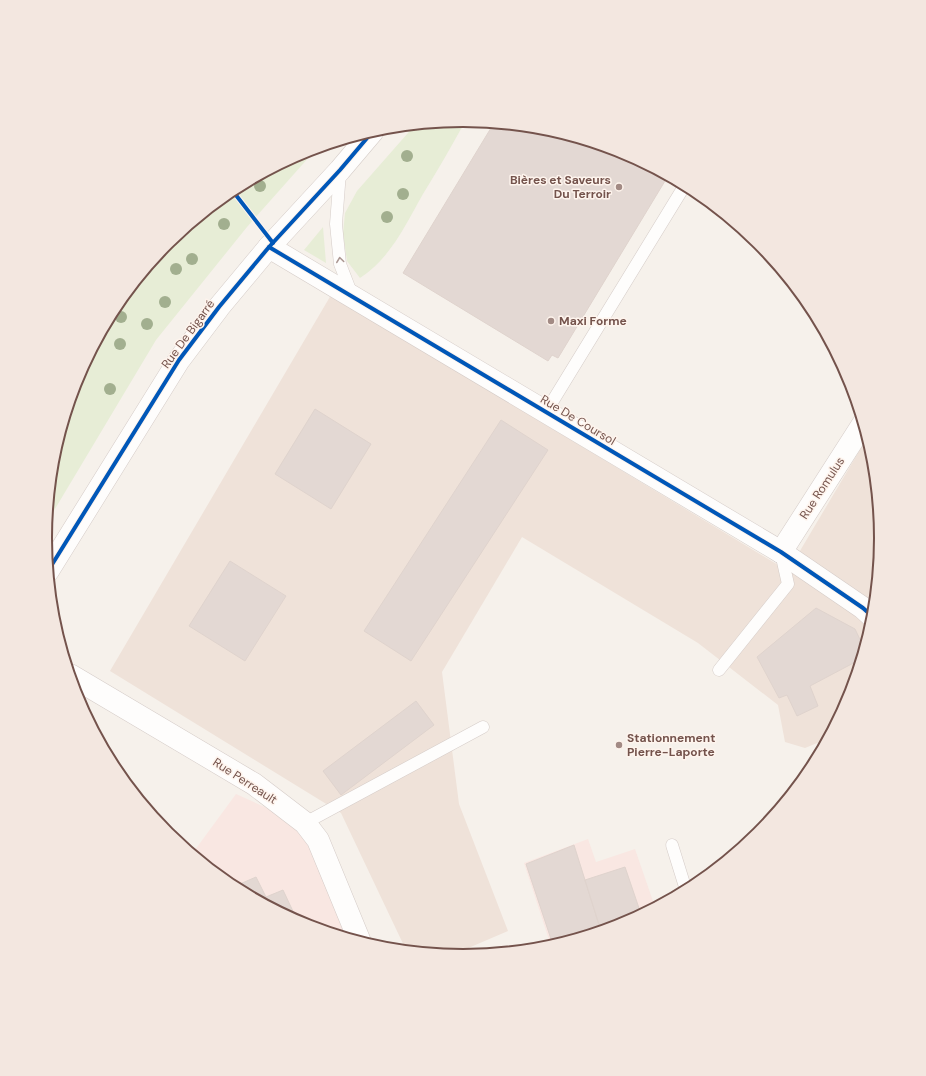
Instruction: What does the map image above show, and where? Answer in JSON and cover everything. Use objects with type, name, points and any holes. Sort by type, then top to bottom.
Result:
[{"type":"street","name":"Rue De Bigarré","points":[[53,563],[179,360],[219,307],[269,247],[340,170],[366,139]]},
{"type":"street","name":"Rue De Coursol","points":[[269,247],[781,552],[867,612]]},
{"type":"street","name":"Rue Romulus","points":[[781,552],[859,430]]},
{"type":"street","name":"Rue Perreault","points":[[77,679],[254,784],[305,822],[318,840],[357,935]]},
{"type":"lane","points":[[340,170],[336,224],[340,264],[352,296]]},
{"type":"lane","points":[[546,412],[682,190]]},
{"type":"lane","points":[[719,670],[788,584],[781,552]]},
{"type":"lane","points":[[305,822],[483,727]]},
{"type":"lane","points":[[672,845],[684,884]]},
{"type":"shaded area","points":[[331,295],[788,571],[863,445],[870,484],[874,538],[873,565],[866,618],[852,670],[832,720],[820,742],[805,748],[785,742],[778,705],[698,643],[522,537],[442,672],[459,804],[508,931],[466,949],[436,948],[403,944],[341,813],[110,671]]},
{"type":"shaded area","points":[[236,794],[309,827],[357,935],[306,918],[281,907],[235,880],[195,850]]},
{"type":"shaded area","points":[[588,839],[596,862],[635,849],[653,902],[620,918],[595,927],[549,940],[524,863]]},
{"type":"green space","points":[[462,127],[404,229],[389,251],[371,270],[360,278],[347,261],[343,234],[345,213],[357,191],[410,131]]},
{"type":"green space","points":[[309,157],[247,227],[156,340],[53,512],[60,458],[74,406],[94,356],[121,310],[154,267],[172,247],[192,229],[235,196],[281,169]]},
{"type":"green space","points":[[323,227],[326,263],[304,250]]},
{"type":"building","points":[[491,128],[543,135],[569,141],[620,158],[645,169],[665,180],[558,358],[552,355],[548,361],[403,273]]},
{"type":"building","points":[[315,409],[371,444],[331,509],[275,474]]},
{"type":"building","points":[[501,420],[548,450],[411,661],[364,631]]},
{"type":"building","points":[[230,561],[286,596],[245,661],[189,626]]},
{"type":"building","points":[[816,608],[855,629],[861,641],[854,663],[810,686],[818,706],[797,716],[787,695],[779,698],[757,657]]},
{"type":"building","points":[[416,701],[434,725],[341,795],[323,771]]},
{"type":"building","points":[[574,845],[599,925],[551,939],[526,864]]},
{"type":"building","points":[[625,867],[639,909],[599,925],[585,880]]},
{"type":"building","points":[[256,877],[266,897],[283,890],[294,913],[257,894],[241,884]]},
{"type":"cycle path","points":[[53,563],[179,360],[219,307],[269,247],[340,170],[366,139]]},
{"type":"cycle path","points":[[236,195],[273,243]]},
{"type":"cycle path","points":[[269,247],[781,552],[867,612]]},
{"type":"place","name":"Bières et Saveurs Du Terroir","points":[[619,187]]},
{"type":"place","name":"Maxi Forme","points":[[551,321]]},
{"type":"place","name":"Stationnement Pierre-Laporte","points":[[619,745]]}]
